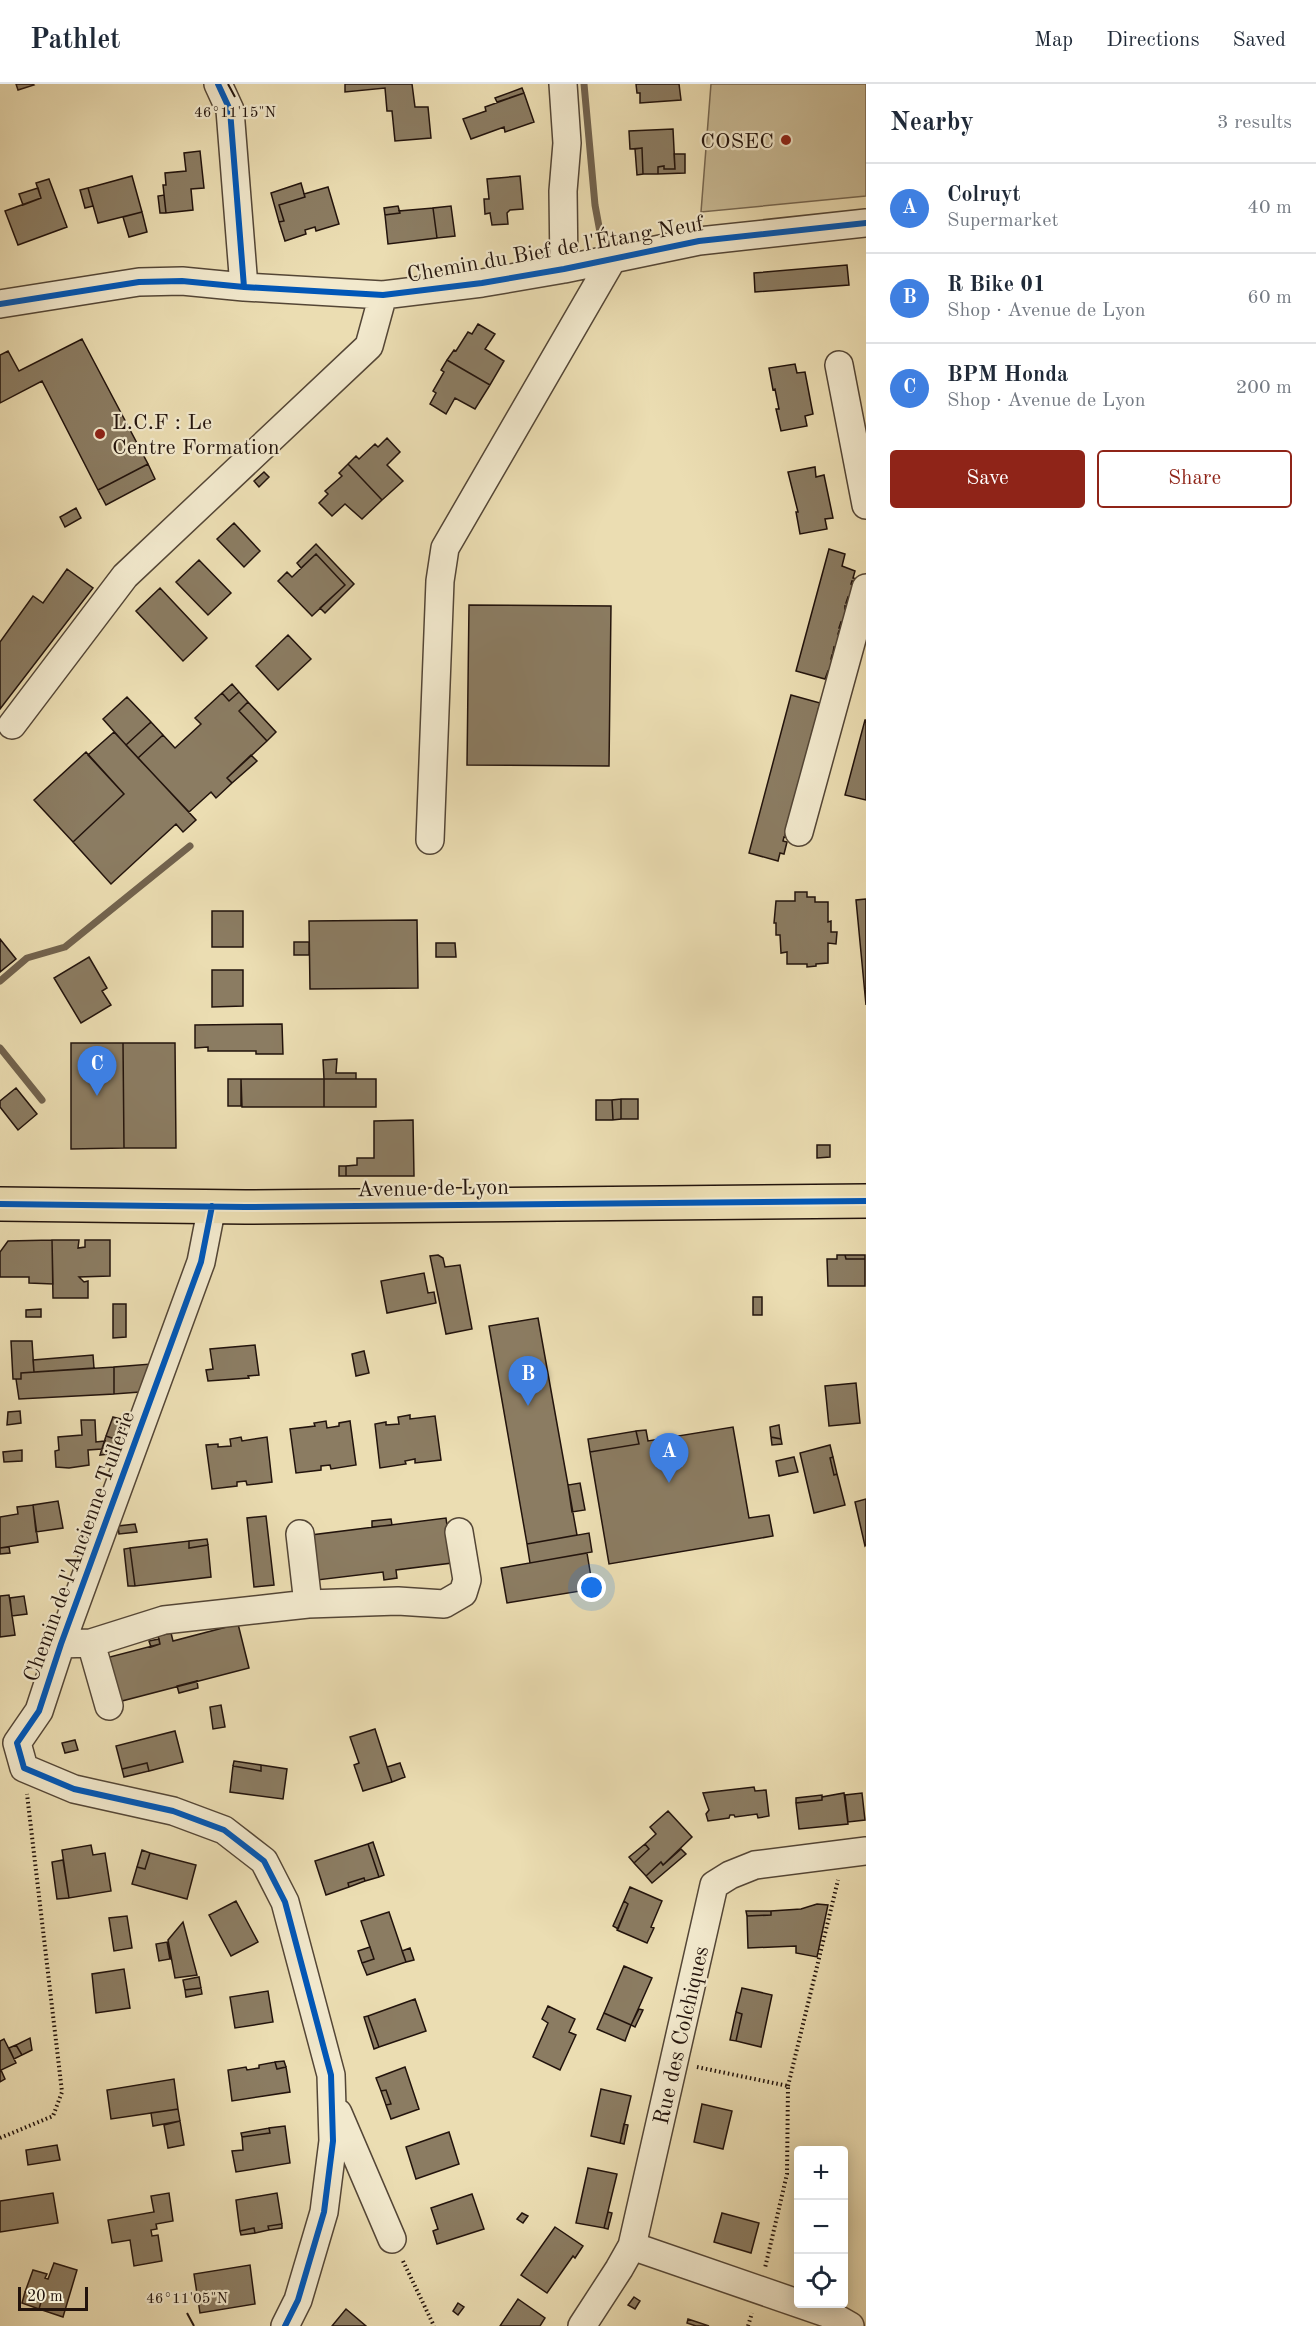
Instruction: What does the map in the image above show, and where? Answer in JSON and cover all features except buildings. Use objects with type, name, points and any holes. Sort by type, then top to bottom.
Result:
[{"type":"main road","name":"Avenue de Lyon","points":[[0,1204],[212,1206],[866,1202]]},
{"type":"street","points":[[218,84],[230,110],[244,287]]},
{"type":"street","points":[[563,84],[567,143],[564,191],[564,269]]},
{"type":"street","name":"Chemin du Bief de l'Étang Neuf","points":[[0,304],[139,282],[182,280],[244,287],[383,295],[482,283],[564,269],[699,241],[866,223]]},
{"type":"street","points":[[430,840],[440,580],[445,548],[613,258]]},
{"type":"street","points":[[12,725],[124,576],[369,346],[383,295]]},
{"type":"street","points":[[839,365],[866,505]]},
{"type":"street","points":[[799,832],[866,588]]},
{"type":"street","name":"Chemin de l'Ancienne Tuilerie","points":[[212,1206],[201,1262],[39,1710],[17,1743],[24,1768],[74,1789],[173,1811],[224,1830],[264,1861],[285,1902],[332,2075],[333,2141],[324,2212],[298,2300],[285,2326]]},
{"type":"street","points":[[61,1644],[91,1643],[164,1620],[308,1604],[398,1601],[444,1604],[463,1593],[468,1580],[459,1532]]},
{"type":"street","points":[[300,1534],[308,1604]]},
{"type":"street","points":[[91,1643],[109,1706]]},
{"type":"street","name":"Rue des Colchiques","points":[[582,2326],[620,2269],[632,2246],[714,1885],[730,1875],[755,1865],[855,1852]]},
{"type":"street","points":[[332,2101],[392,2239]]},
{"type":"street","points":[[632,2246],[829,2314],[850,2326]]},
{"type":"path","points":[[0,2138],[53,2116],[62,2092],[27,1790]]},
{"type":"path","points":[[748,2326],[760,2290],[787,2174],[788,2086],[855,1852]]},
{"type":"path","points":[[674,2062],[788,2086]]},
{"type":"path","points":[[392,2239],[434,2326]]},
{"type":"shaded area","name":"COSEC","points":[[711,84],[866,84],[866,196],[701,212]]},
{"type":"waterway","points":[[584,84],[595,205],[600,232]]},
{"type":"waterway","points":[[0,981],[27,958],[65,947],[190,846]]},
{"type":"waterway","points":[[0,1048],[42,1100]]},
{"type":"cycle path","points":[[218,84],[230,110],[244,287]]},
{"type":"cycle path","points":[[0,304],[139,282],[182,281],[383,295],[482,283],[564,269],[699,241],[866,223]]},
{"type":"cycle path","points":[[0,1204],[245,1207],[866,1201]]},
{"type":"cycle path","points":[[212,1206],[201,1262],[61,1644],[39,1711],[17,1743],[24,1768],[74,1789],[173,1811],[224,1830],[264,1861],[285,1902],[331,2075],[333,2141],[324,2212],[298,2300],[285,2326]]},
{"type":"place","name":"COSEC","points":[[786,140]]},
{"type":"place","name":"L.C.F : Le Centre Formation","points":[[100,434]]},
{"type":"place","name":"BPM Honda","points":[[97,1096]]},
{"type":"place","name":"R Bike 01","points":[[528,1406]]},
{"type":"place","name":"Colruyt","points":[[669,1483]]}]
